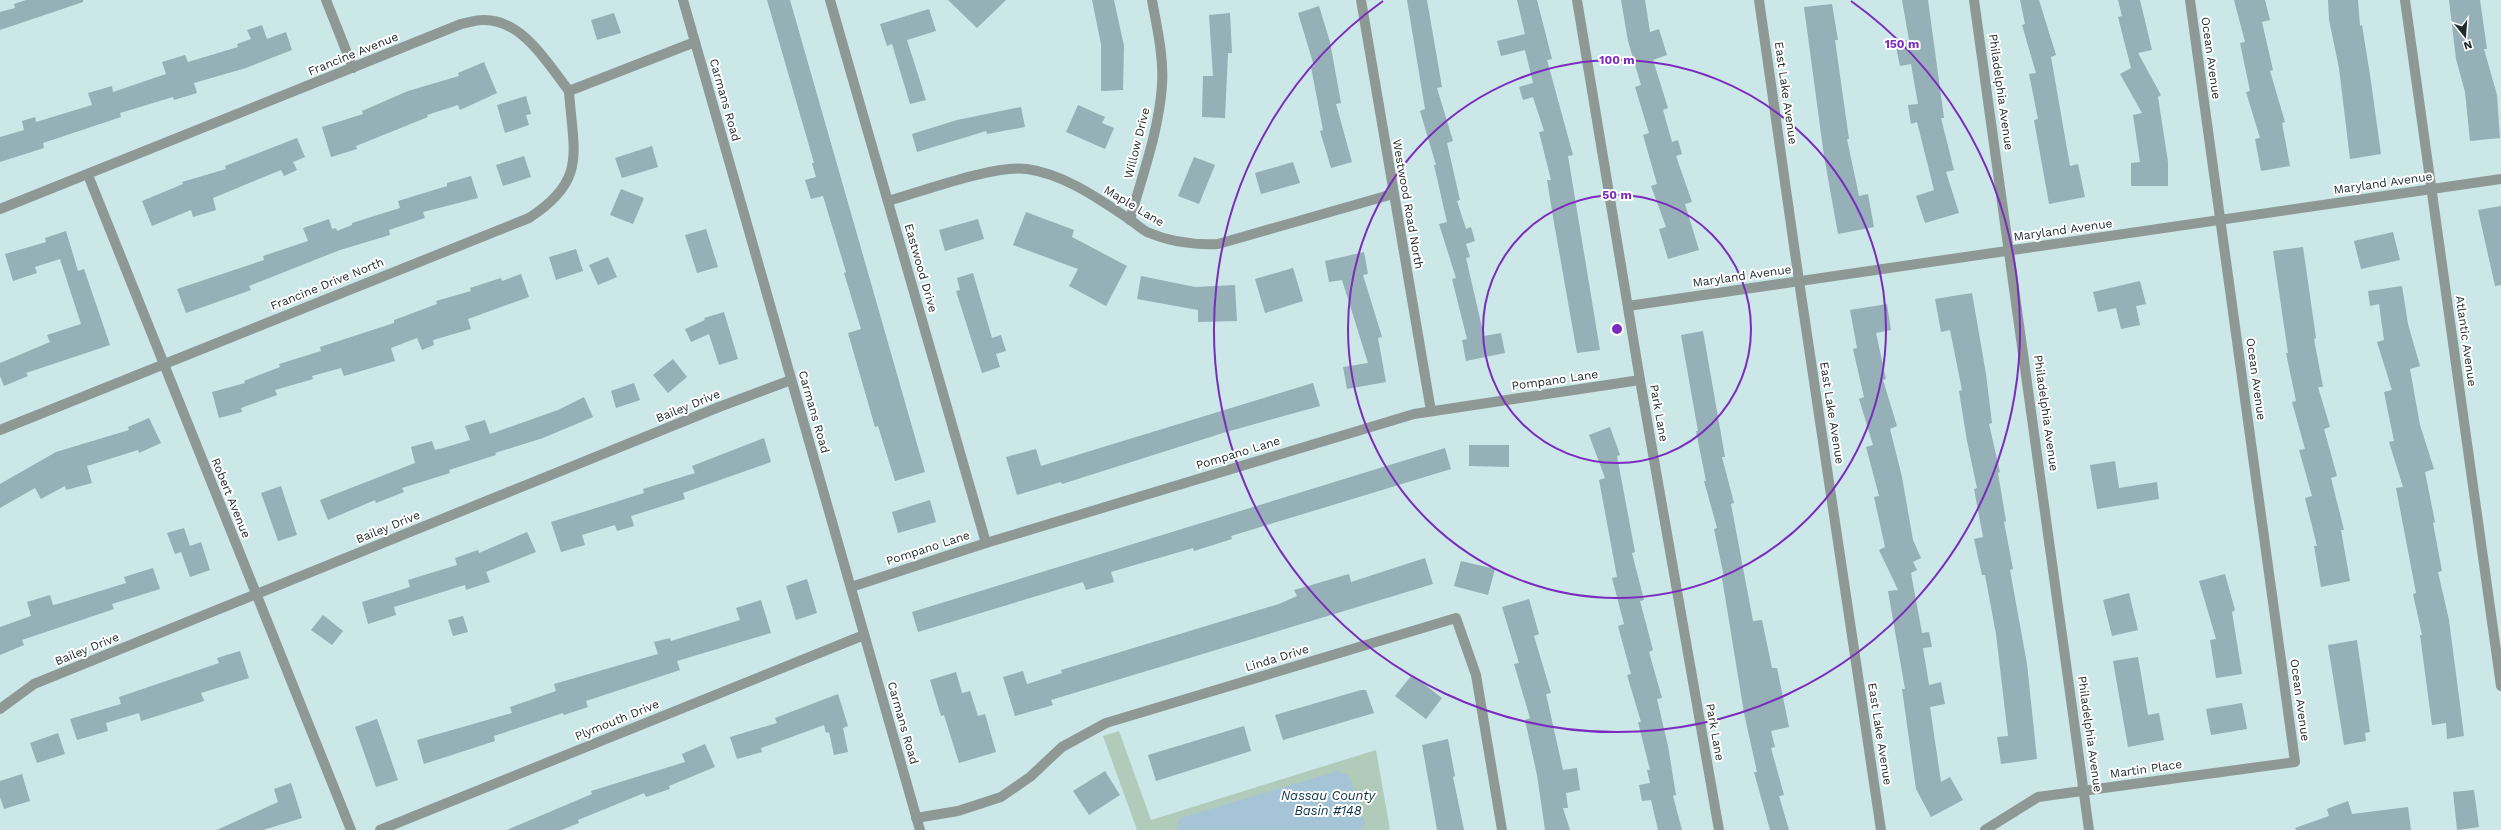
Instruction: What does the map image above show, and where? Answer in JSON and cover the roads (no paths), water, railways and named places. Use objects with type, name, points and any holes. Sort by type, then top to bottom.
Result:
[{"type":"street","points":[[326,0],[353,68]]},
{"type":"street","name":"Carmans Road","points":[[683,0],[920,830]]},
{"type":"street","name":"Eastwood Drive","points":[[830,0],[986,543]]},
{"type":"street","name":"Willow Drive","points":[[1130,220],[1157,124],[1162,85],[1161,51],[1152,0]]},
{"type":"street","name":"Westwood Road North","points":[[1360,0],[1431,412]]},
{"type":"street","name":"Park Lane","points":[[1577,0],[1640,380],[1719,830]]},
{"type":"street","name":"East Lake Avenue","points":[[1759,0],[1799,281],[1881,830]]},
{"type":"street","name":"Philadelphia Avenue","points":[[1974,0],[2085,791],[2089,830]]},
{"type":"street","name":"Ocean Avenue","points":[[2190,0],[2295,762]]},
{"type":"street","name":"Atlantic Avenue","points":[[2405,0],[2501,686]]},
{"type":"street","name":"Francine Avenue","points":[[0,209],[88,176],[461,24],[484,20],[507,26],[528,40],[569,91]]},
{"type":"street","points":[[569,91],[695,42]]},
{"type":"street","name":"Francine Drive North","points":[[0,430],[529,218],[541,210],[564,189],[574,165],[569,91]]},
{"type":"street","name":"Maple Lane","points":[[888,201],[996,170],[1026,169],[1054,176],[1070,183],[1145,231],[1165,239],[1194,245],[1218,244],[1393,194]]},
{"type":"street","name":"Robert Avenue","points":[[88,176],[351,830]]},
{"type":"street","name":"Maryland Avenue","points":[[1628,306],[2501,180]]},
{"type":"street","name":"Bailey Drive","points":[[0,709],[34,684],[719,407],[791,380]]},
{"type":"street","name":"Pompano Lane","points":[[851,586],[986,543],[1414,414],[1640,380]]},
{"type":"street","name":"Linda Drive","points":[[916,818],[958,811],[1001,797],[1030,777],[1062,747],[1106,722],[1456,618],[1476,675],[1502,830]]},
{"type":"street","name":"Plymouth Drive","points":[[380,830],[864,635]]},
{"type":"street","name":"Martin Place","points":[[1985,830],[2038,797],[2295,762]]},
{"type":"water","name":"Nassau County Basin #148","points":[[1338,771],[1349,776],[1365,823],[1362,830],[1176,830],[1180,818]]}]
